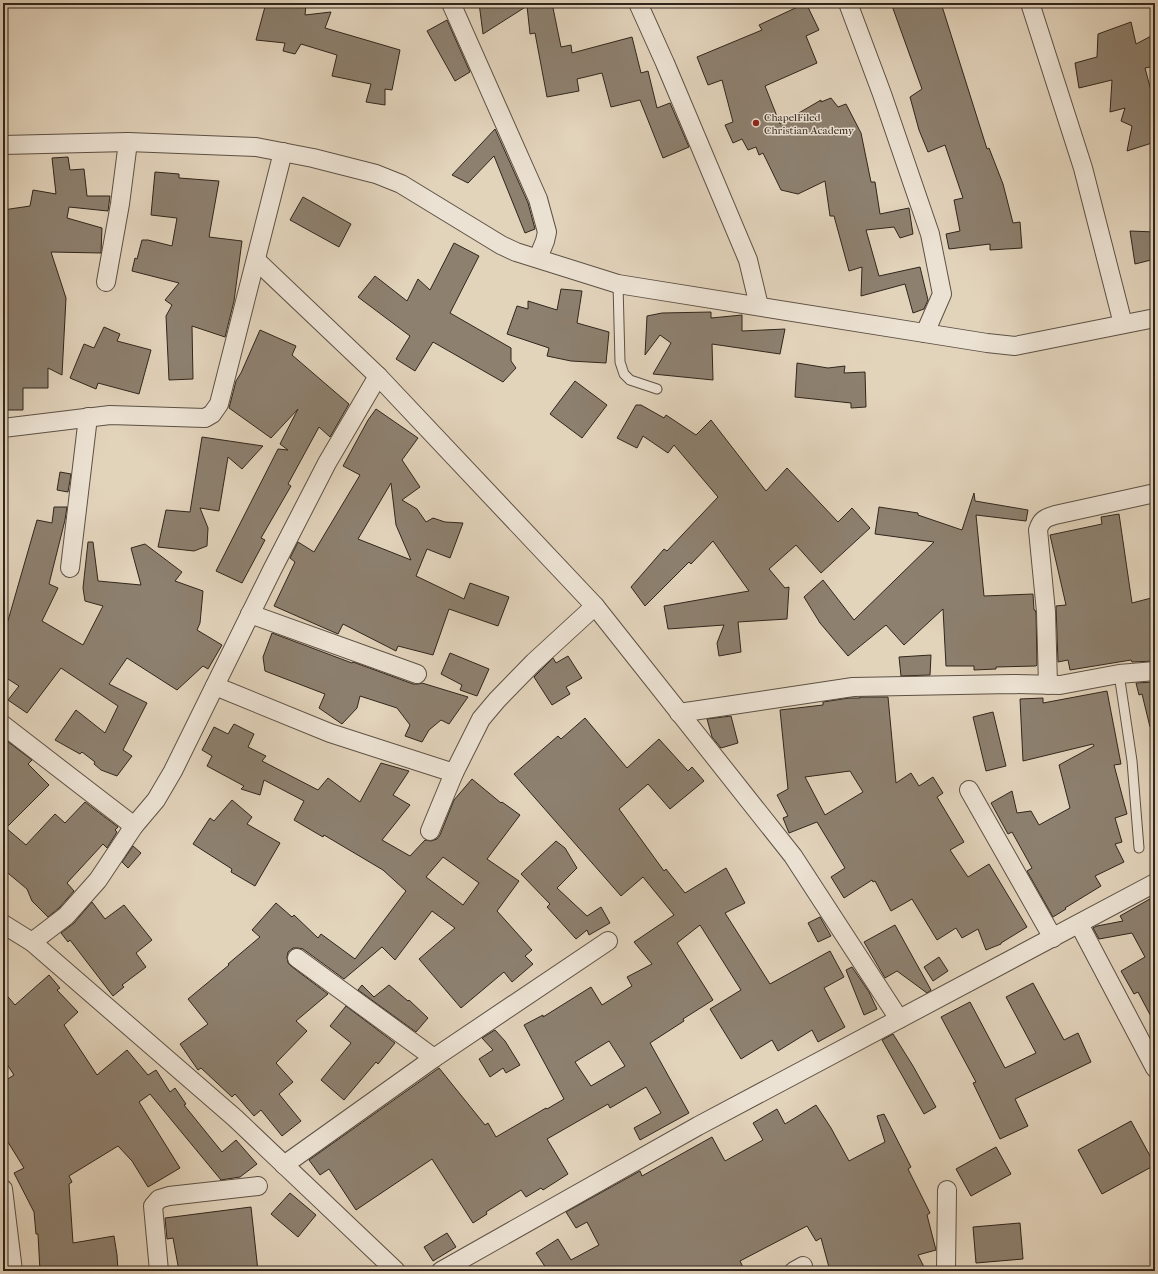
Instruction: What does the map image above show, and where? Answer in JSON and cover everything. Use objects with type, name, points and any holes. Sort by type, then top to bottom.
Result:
[{"type":"street","points":[[451,3],[538,198],[547,232],[538,258]]},
{"type":"street","points":[[638,3],[665,63],[748,260],[759,306]]},
{"type":"street","points":[[848,3],[882,94],[930,234],[942,294],[926,334]]},
{"type":"street","points":[[1030,3],[1083,168],[1123,324]]},
{"type":"street","points":[[3,145],[128,142],[256,147],[314,158],[376,174],[401,184],[501,245],[516,252],[618,284],[926,334],[1015,346],[1155,318]]},
{"type":"street","points":[[106,282],[120,204],[128,142]]},
{"type":"street","points":[[3,428],[110,415],[205,418],[212,414],[218,404],[283,152]]},
{"type":"street","points":[[256,260],[378,376],[596,606],[793,856],[900,1019]]},
{"type":"street","points":[[32,942],[66,916],[98,880],[134,826],[156,800],[173,771],[214,686],[327,462],[378,376]]},
{"type":"street","points":[[70,568],[88,417]]},
{"type":"street","points":[[1048,685],[1046,612],[1038,530],[1040,522],[1055,515],[1155,494]]},
{"type":"street","points":[[430,831],[454,773],[481,719],[497,700],[534,662],[596,606]]},
{"type":"street","points":[[250,614],[416,674]]},
{"type":"street","points":[[679,713],[853,687],[988,684],[1060,685],[1119,674],[1155,671]]},
{"type":"street","points":[[214,686],[330,733],[454,773]]},
{"type":"street","points":[[3,725],[134,826]]},
{"type":"street","points":[[969,790],[1052,938]]},
{"type":"street","points":[[441,1271],[698,1126],[1155,883]]},
{"type":"street","points":[[3,924],[32,942],[235,1118],[396,1271]]},
{"type":"street","points":[[1079,924],[1155,1068]]},
{"type":"street","points":[[284,1165],[434,1058],[608,941]]},
{"type":"street","points":[[297,958],[434,1058]]},
{"type":"street","points":[[159,1271],[153,1206],[159,1199],[169,1196],[258,1186]]},
{"type":"street","points":[[3,1189],[13,1271]]},
{"type":"street","points":[[946,1271],[947,1190]]},
{"type":"lane","points":[[618,284],[620,362],[624,374],[630,380],[657,389]]},
{"type":"lane","points":[[1119,674],[1132,761],[1139,848]]},
{"type":"building","points":[[266,3],[306,4],[305,15],[331,12],[325,28],[400,50],[392,90],[385,89],[385,105],[366,102],[371,84],[332,76],[337,55],[301,44],[295,54],[283,51],[285,43],[256,40]]},
{"type":"building","points":[[479,3],[552,3],[561,47],[571,45],[572,53],[632,37],[641,73],[648,71],[657,108],[670,103],[689,147],[663,158],[640,100],[611,107],[602,73],[577,79],[579,91],[547,97],[535,33],[530,34],[527,6],[483,34]]},
{"type":"building","points":[[806,3],[819,30],[806,36],[817,63],[765,86],[780,124],[821,100],[821,102],[831,98],[838,107],[846,104],[861,133],[871,182],[875,182],[880,214],[909,208],[913,234],[900,238],[894,227],[866,230],[879,276],[920,267],[928,300],[924,309],[913,313],[905,284],[861,296],[862,267],[849,271],[834,216],[830,216],[825,181],[798,194],[781,190],[763,153],[759,155],[756,147],[748,150],[742,139],[733,143],[725,125],[733,122],[722,80],[708,85],[697,57],[762,30],[759,25]]},
{"type":"building","points":[[891,3],[941,3],[987,149],[989,148],[1003,184],[1013,223],[1020,222],[1022,248],[990,250],[990,244],[949,249],[946,234],[960,231],[954,200],[963,198],[945,145],[928,152],[919,130],[910,97],[922,89]]},
{"type":"building","points":[[447,20],[470,72],[455,81],[427,31]]},
{"type":"building","points":[[1131,22],[1136,44],[1155,34],[1155,66],[1145,68],[1155,106],[1155,142],[1127,151],[1132,126],[1121,121],[1125,108],[1110,112],[1112,80],[1079,88],[1075,63],[1097,57],[1098,34]]},
{"type":"building","points":[[495,129],[528,203],[535,229],[525,233],[494,156],[468,183],[452,175]]},
{"type":"building","points":[[68,157],[70,170],[84,169],[87,196],[110,196],[108,211],[69,207],[67,218],[102,228],[101,253],[51,252],[66,298],[62,375],[48,368],[48,388],[23,388],[23,410],[3,410],[3,265],[7,265],[3,237],[3,210],[30,206],[33,190],[56,194],[52,158]]},
{"type":"building","points":[[155,172],[179,174],[179,178],[219,181],[209,237],[242,241],[234,301],[225,337],[192,326],[193,379],[169,380],[166,316],[172,305],[165,300],[179,283],[132,271],[142,240],[172,246],[177,218],[151,215]]},
{"type":"building","points":[[303,197],[351,224],[339,247],[290,220]]},
{"type":"building","points":[[1130,231],[1155,232],[1155,259],[1135,264]]},
{"type":"building","points":[[454,243],[479,256],[450,313],[511,348],[511,361],[516,368],[503,382],[433,342],[415,371],[396,359],[410,336],[358,297],[375,276],[407,301],[418,279],[430,290]]},
{"type":"building","points":[[561,289],[582,291],[577,323],[609,332],[606,363],[571,361],[547,356],[549,348],[507,334],[517,306],[528,309],[528,301],[557,310]]},
{"type":"building","points":[[711,312],[711,318],[742,315],[742,331],[785,329],[780,354],[712,344],[713,380],[653,374],[671,343],[660,335],[645,355],[647,316],[662,313]]},
{"type":"building","points":[[104,327],[120,334],[117,341],[151,350],[139,394],[98,383],[96,389],[70,378],[84,344],[94,348]]},
{"type":"building","points":[[260,330],[296,346],[292,355],[349,404],[330,437],[319,427],[288,484],[291,486],[261,538],[265,540],[242,583],[216,571],[278,449],[288,450],[280,444],[298,409],[271,438],[229,408],[236,381]]},
{"type":"building","points":[[797,363],[828,368],[845,366],[844,373],[865,372],[866,407],[851,408],[851,403],[795,397]]},
{"type":"building","points":[[575,381],[607,405],[582,438],[550,414]]},
{"type":"building","points":[[636,405],[641,405],[664,418],[666,415],[696,435],[711,420],[766,491],[787,468],[838,522],[852,508],[870,528],[821,573],[796,545],[769,569],[785,588],[789,587],[787,619],[738,622],[741,652],[719,656],[717,643],[724,625],[668,629],[664,606],[749,591],[713,541],[691,564],[689,562],[645,606],[631,587],[664,549],[667,551],[718,497],[674,445],[668,453],[643,436],[637,448],[617,438]]},
{"type":"building","points":[[376,409],[418,438],[402,460],[420,487],[402,500],[417,509],[426,522],[433,518],[445,522],[463,523],[450,558],[427,549],[416,576],[464,599],[470,583],[509,597],[498,626],[449,609],[433,655],[398,646],[396,651],[343,624],[338,634],[274,606],[295,562],[290,558],[298,542],[314,552],[360,475],[343,466],[368,420]],"holes":[[[391,483],[396,525],[411,560],[358,539]]]},
{"type":"building","points":[[202,437],[263,446],[242,469],[228,457],[219,511],[200,508],[208,528],[207,546],[194,551],[158,547],[166,510],[190,512]]},
{"type":"building","points":[[60,472],[71,474],[68,492],[57,490]]},
{"type":"building","points":[[974,493],[975,501],[1028,510],[1026,521],[976,515],[984,596],[1033,594],[1034,610],[1036,613],[1037,665],[996,667],[996,669],[974,670],[974,666],[946,666],[943,609],[904,645],[886,625],[848,656],[820,623],[804,597],[823,580],[854,620],[934,542],[875,534],[879,507],[918,513],[918,515],[962,530]]},
{"type":"building","points":[[54,507],[67,507],[49,584],[58,588],[42,621],[83,645],[103,606],[85,601],[83,588],[88,542],[93,542],[98,581],[141,585],[131,548],[145,544],[182,572],[175,581],[203,591],[200,623],[197,630],[222,645],[208,669],[203,666],[177,690],[127,658],[109,684],[147,703],[123,750],[132,756],[117,776],[101,770],[94,764],[95,762],[82,752],[80,754],[55,740],[76,710],[105,733],[118,706],[61,668],[27,713],[8,700],[19,686],[3,676],[3,624],[7,624],[37,520],[52,523]]},
{"type":"building","points":[[1119,514],[1132,603],[1155,597],[1155,661],[1132,662],[1131,660],[1070,670],[1068,660],[1058,662],[1056,606],[1066,605],[1050,535],[1102,524],[1101,517]]},
{"type":"building","points":[[272,633],[413,684],[422,683],[468,697],[449,724],[441,720],[429,730],[422,742],[405,736],[410,725],[397,708],[360,696],[357,708],[342,724],[319,708],[325,694],[265,671],[263,657]]},
{"type":"building","points":[[450,653],[489,669],[477,696],[460,690],[462,685],[441,674]]},
{"type":"building","points":[[931,655],[930,675],[901,676],[899,657]]},
{"type":"building","points":[[568,656],[582,678],[566,687],[570,694],[552,705],[534,677],[553,658],[556,663]]},
{"type":"building","points":[[1155,682],[1155,726],[1150,727],[1142,694],[1139,695],[1136,683]]},
{"type":"building","points":[[1107,691],[1121,764],[1114,765],[1127,814],[1115,818],[1122,842],[1115,844],[1124,862],[1095,876],[1101,886],[1053,917],[1027,871],[1032,868],[1012,832],[1008,834],[991,803],[1012,791],[1017,813],[1031,811],[1039,825],[1070,808],[1059,765],[1094,746],[1093,744],[1023,761],[1020,699],[1043,698],[1043,703]]},
{"type":"building","points":[[888,697],[896,783],[911,773],[919,786],[933,777],[943,793],[937,797],[964,842],[950,850],[968,877],[989,864],[1027,927],[1001,944],[986,950],[978,929],[962,938],[956,928],[937,940],[912,899],[891,911],[875,881],[873,882],[872,880],[844,898],[831,877],[845,868],[817,822],[789,833],[783,818],[788,816],[777,795],[788,789],[780,710],[823,705],[823,702],[849,698]],"holes":[[[850,771],[863,792],[825,815],[805,777]]]},
{"type":"building","points":[[993,712],[1006,766],[986,771],[973,717]]},
{"type":"building","points":[[731,716],[738,743],[721,748],[712,737],[707,719]]},
{"type":"building","points":[[585,718],[627,768],[659,739],[688,771],[692,767],[704,781],[670,809],[648,784],[619,809],[664,871],[666,869],[685,893],[726,868],[745,903],[725,913],[770,984],[830,951],[844,977],[824,988],[845,1027],[818,1042],[812,1030],[778,1051],[772,1040],[741,1059],[710,1009],[741,990],[700,925],[677,943],[713,1000],[683,1019],[684,1021],[650,1043],[689,1113],[640,1140],[634,1128],[661,1113],[646,1087],[610,1108],[608,1104],[547,1139],[568,1174],[543,1190],[541,1188],[526,1197],[521,1190],[486,1212],[487,1214],[473,1223],[432,1159],[356,1210],[329,1169],[320,1175],[309,1160],[439,1068],[485,1125],[488,1123],[496,1137],[564,1099],[524,1025],[543,1015],[543,1017],[591,987],[602,1005],[632,986],[627,977],[652,964],[634,942],[674,915],[643,877],[621,896],[514,774],[558,736],[561,739]],"holes":[[[609,1041],[625,1066],[591,1086],[575,1062]]]},
{"type":"building","points":[[234,724],[254,734],[248,747],[266,756],[262,761],[318,790],[328,778],[360,802],[381,763],[409,771],[393,795],[410,805],[382,840],[410,856],[425,840],[431,841],[437,839],[454,800],[472,779],[501,803],[502,802],[520,815],[487,859],[519,881],[497,911],[532,950],[525,956],[533,964],[512,982],[504,972],[461,1008],[419,959],[455,928],[432,911],[395,960],[382,947],[344,979],[303,949],[293,948],[288,952],[288,963],[328,994],[296,1021],[307,1031],[276,1063],[293,1082],[279,1094],[301,1121],[282,1136],[261,1110],[254,1116],[235,1094],[232,1097],[201,1068],[198,1070],[180,1044],[208,1024],[188,999],[260,937],[252,930],[276,903],[292,917],[294,915],[318,938],[321,934],[355,959],[406,891],[383,870],[324,835],[323,837],[294,820],[304,801],[264,780],[260,795],[241,789],[244,786],[207,766],[212,756],[202,750],[214,727],[228,734]],"holes":[[[443,857],[479,883],[463,905],[426,877]]]},
{"type":"building","points":[[3,738],[32,760],[28,764],[49,785],[6,828],[26,845],[55,814],[65,823],[85,802],[118,827],[115,830],[117,832],[107,848],[103,844],[67,883],[74,891],[59,908],[48,917],[32,901],[27,889],[3,869]]},
{"type":"building","points":[[232,800],[252,817],[247,824],[280,843],[255,886],[231,872],[232,869],[193,844],[210,818],[214,821]]},
{"type":"building","points":[[556,841],[565,848],[577,868],[557,888],[587,916],[601,907],[610,923],[589,935],[587,930],[576,939],[547,907],[550,904],[521,874]]},
{"type":"building","points":[[133,846],[141,853],[128,868],[122,862]]},
{"type":"building","points":[[1155,896],[1155,1024],[1138,992],[1134,994],[1121,971],[1145,957],[1132,933],[1099,939],[1093,928],[1123,921],[1120,916]]},
{"type":"building","points":[[92,902],[105,919],[124,905],[152,940],[136,953],[146,967],[122,985],[124,987],[113,996],[70,940],[68,942],[61,933],[74,923]]},
{"type":"building","points":[[820,917],[831,936],[818,942],[808,923]]},
{"type":"building","points":[[895,925],[931,990],[927,993],[897,971],[885,978],[864,942]]},
{"type":"building","points":[[939,957],[948,971],[933,981],[924,967]]},
{"type":"building","points":[[852,967],[869,992],[877,1009],[864,1015],[846,970]]},
{"type":"building","points":[[49,975],[60,988],[57,990],[78,1012],[64,1025],[97,1075],[127,1050],[148,1075],[156,1070],[170,1092],[175,1088],[186,1104],[184,1105],[222,1152],[236,1140],[257,1164],[240,1177],[221,1180],[150,1094],[139,1102],[180,1168],[148,1187],[132,1161],[118,1146],[69,1176],[72,1182],[69,1184],[73,1243],[114,1236],[118,1271],[40,1271],[38,1234],[36,1234],[34,1212],[14,1173],[24,1168],[3,1134],[3,1082],[14,1075],[3,1058],[3,991],[15,1005]]},
{"type":"building","points":[[1033,983],[1064,1040],[1078,1033],[1091,1062],[1015,1099],[1028,1126],[1000,1139],[973,1083],[976,1082],[941,1017],[970,1002],[1005,1068],[1036,1053],[1006,997]]},
{"type":"building","points":[[362,985],[374,997],[389,985],[408,1001],[409,1000],[428,1018],[416,1032],[358,990]]},
{"type":"building","points":[[346,1006],[395,1043],[378,1064],[376,1062],[344,1100],[321,1080],[351,1043],[330,1026]]},
{"type":"building","points":[[495,1030],[505,1041],[520,1065],[506,1073],[503,1068],[490,1077],[479,1059],[493,1050],[482,1038]]},
{"type":"building","points":[[893,1034],[936,1107],[924,1114],[882,1040]]},
{"type":"building","points":[[816,1105],[831,1128],[849,1161],[885,1142],[877,1116],[884,1114],[911,1167],[908,1169],[930,1213],[927,1215],[936,1250],[918,1255],[926,1271],[830,1271],[821,1238],[816,1241],[807,1226],[740,1261],[745,1271],[548,1271],[536,1253],[558,1239],[571,1260],[599,1245],[587,1222],[576,1228],[566,1212],[640,1171],[642,1176],[712,1137],[725,1161],[763,1140],[753,1123],[777,1109],[785,1124]]},
{"type":"building","points":[[1131,1121],[1155,1165],[1102,1194],[1078,1150]]},
{"type":"building","points":[[996,1147],[1011,1174],[971,1196],[956,1169]]},
{"type":"building","points":[[290,1193],[316,1215],[298,1237],[271,1214]]},
{"type":"building","points":[[251,1207],[258,1271],[179,1271],[173,1238],[167,1239],[165,1218]]},
{"type":"building","points":[[1020,1223],[1023,1259],[976,1263],[973,1227]]},
{"type":"building","points":[[447,1233],[456,1247],[433,1261],[424,1247]]},
{"type":"place","name":"ChapelFiled Christian Academy","points":[[756,123]]}]
